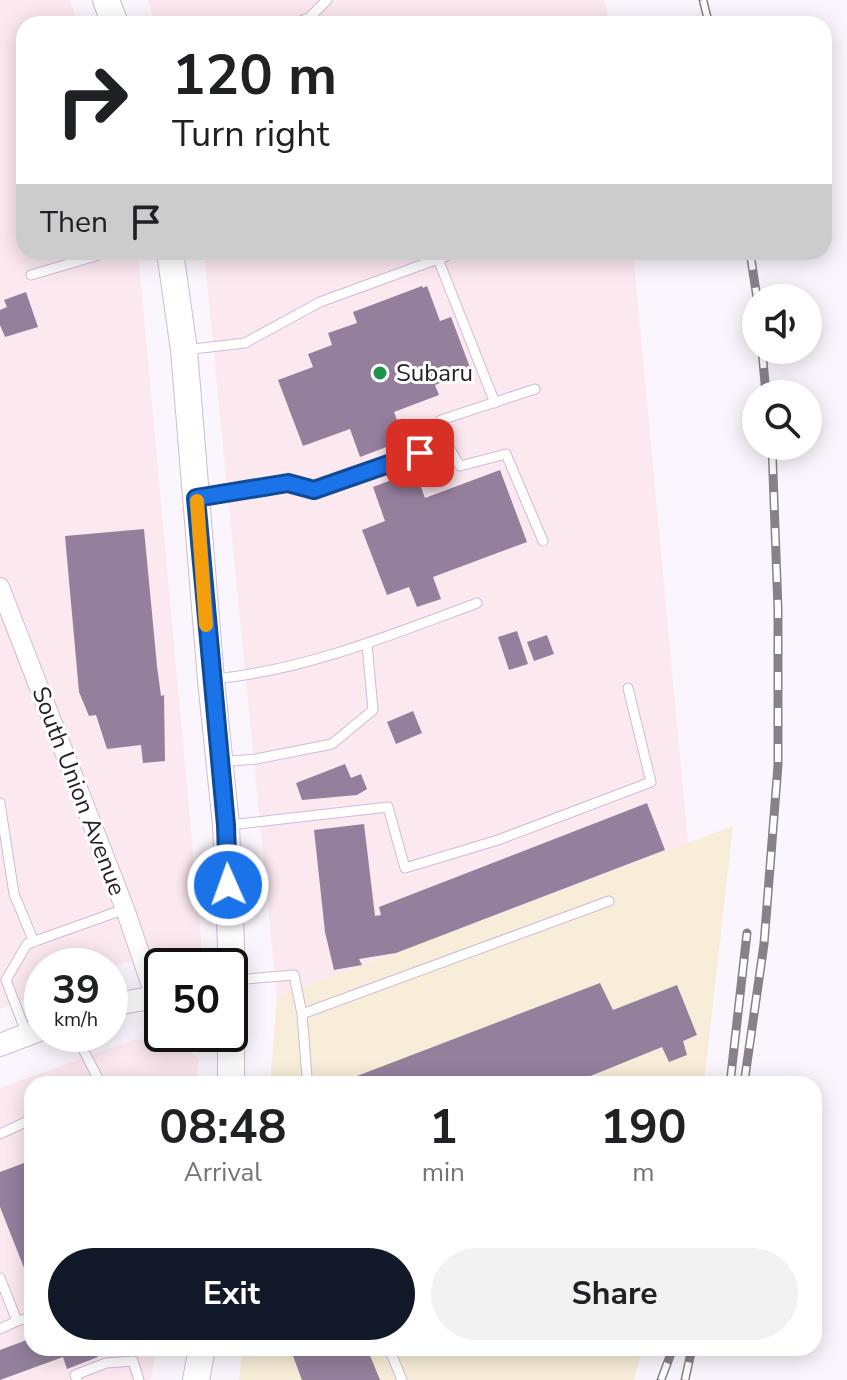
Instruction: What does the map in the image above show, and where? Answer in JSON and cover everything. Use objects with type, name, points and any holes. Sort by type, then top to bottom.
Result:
[{"type":"main road","points":[[171,260],[184,350],[226,825],[229,948]]},
{"type":"main road","points":[[231,1052],[231,1076]]},
{"type":"main road","points":[[196,1380],[200,1356]]},
{"type":"street","name":"South Union Avenue","points":[[0,587],[144,958]]},
{"type":"street","points":[[0,1045],[24,1036]]},
{"type":"lane","points":[[311,16],[327,0]]},
{"type":"lane","points":[[31,275],[82,260]]},
{"type":"lane","points":[[184,350],[245,343],[320,302],[435,260]]},
{"type":"lane","points":[[438,260],[495,403]]},
{"type":"lane","points":[[535,389],[441,420],[447,444],[460,466],[506,454],[543,541]]},
{"type":"lane","points":[[196,498],[288,483],[314,490],[447,444]]},
{"type":"lane","points":[[211,680],[259,675],[367,644],[477,603]]},
{"type":"lane","points":[[219,762],[256,759],[332,744],[373,710],[367,644]]},
{"type":"lane","points":[[226,825],[388,807],[405,868],[498,840],[651,782],[628,688]]},
{"type":"lane","points":[[0,803],[14,894],[34,942]]},
{"type":"lane","points":[[302,1014],[609,901]]},
{"type":"lane","points":[[25,948],[27,944],[125,909]]},
{"type":"lane","points":[[24,949],[6,980],[24,1013]]},
{"type":"lane","points":[[248,979],[294,975],[302,1014],[307,1076]]},
{"type":"lane","points":[[84,1052],[97,1076]]},
{"type":"lane","points":[[0,1134],[24,1123]]},
{"type":"lane","points":[[0,1278],[17,1321]]},
{"type":"lane","points":[[0,1329],[24,1319]]},
{"type":"lane","points":[[392,1356],[402,1380]]},
{"type":"lane","points":[[77,1380],[75,1375],[106,1363],[133,1361],[139,1380]]},
{"type":"shaded area","points":[[0,0],[70,0],[75,16],[16,16],[16,260],[139,260],[202,948],[144,948],[144,960],[128,963],[128,948],[24,948],[24,999],[0,1009]]},
{"type":"shaded area","points":[[148,0],[604,0],[608,16],[153,16]]},
{"type":"shaded area","points":[[205,260],[634,260],[688,843],[277,997]]},
{"type":"shaded area","points":[[733,826],[705,1076],[271,1076],[277,997]]},
{"type":"shaded area","points":[[136,1039],[144,1039],[144,1052],[190,1052],[199,1059],[196,1076],[33,1076],[100,1052],[128,1052],[128,1042]]},
{"type":"shaded area","points":[[24,1079],[24,1356],[155,1356],[151,1380],[0,1380],[0,1088]]},
{"type":"shaded area","points":[[242,1356],[640,1356],[634,1380],[239,1380]]},
{"type":"building","name":"Subaru","points":[[427,286],[440,321],[451,317],[471,370],[435,385],[439,395],[394,412],[405,440],[360,457],[350,429],[303,446],[278,380],[313,367],[308,354],[332,345],[328,333],[357,323],[353,312]]},
{"type":"building","points":[[26,292],[38,327],[5,337],[0,325],[0,310],[7,307],[4,300]]},
{"type":"building","points":[[500,470],[527,542],[433,577],[441,599],[417,607],[409,587],[387,595],[362,530],[385,521],[373,487],[415,471],[425,498]]},
{"type":"building","points":[[144,529],[157,666],[161,696],[164,695],[165,761],[143,763],[141,745],[107,749],[96,715],[89,716],[79,692],[65,536]]},
{"type":"building","points":[[517,631],[528,664],[509,670],[498,637]]},
{"type":"building","points":[[547,635],[554,654],[534,661],[527,642]]},
{"type":"building","points":[[413,711],[422,733],[396,744],[387,722]]},
{"type":"building","points":[[345,764],[351,778],[361,774],[367,789],[357,795],[302,800],[296,783]]},
{"type":"building","points":[[647,803],[665,850],[396,953],[359,959],[362,965],[334,970],[325,932],[314,830],[364,824],[375,916],[381,915],[379,907]]},
{"type":"building","points":[[600,983],[613,1010],[677,985],[697,1035],[683,1041],[687,1055],[669,1062],[662,1047],[590,1076],[357,1076]]},
{"type":"building","points":[[24,1163],[24,1268],[0,1207],[0,1172]]},
{"type":"building","points":[[24,1341],[24,1356],[98,1357],[67,1369],[63,1357],[0,1380],[0,1350]]},
{"type":"building","points":[[293,1356],[370,1356],[380,1380],[302,1380]]},
{"type":"railway","points":[[703,0],[707,16]]},
{"type":"railway","points":[[751,260],[755,284]]},
{"type":"railway","points":[[763,364],[765,380]]},
{"type":"railway","points":[[745,1076],[764,944],[778,765],[778,609],[773,460]]},
{"type":"railway","points":[[731,1076],[747,933]]},
{"type":"railway","points":[[661,1380],[670,1356]]},
{"type":"railway","points":[[685,1380],[690,1356]]},
{"type":"slow traffic","points":[[197,501],[206,625]]},
{"type":"place","name":"Subaru","points":[[380,373]]},
{"type":"route","points":[[228,885],[226,825],[196,498],[288,483],[314,490],[420,453]]}]
